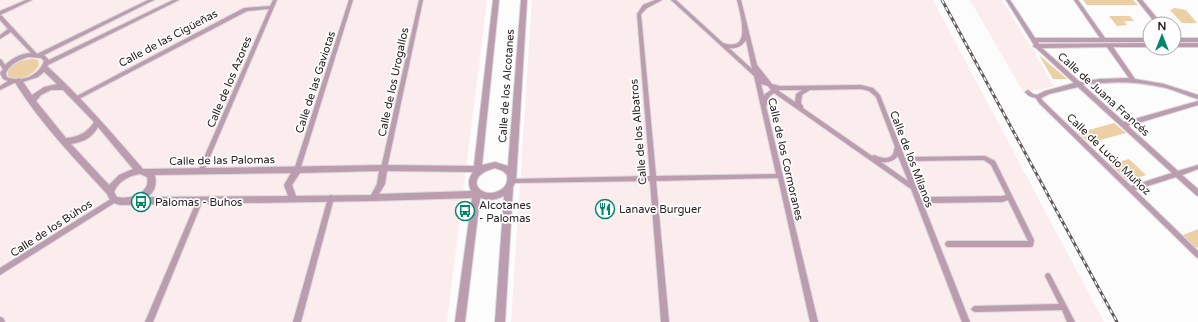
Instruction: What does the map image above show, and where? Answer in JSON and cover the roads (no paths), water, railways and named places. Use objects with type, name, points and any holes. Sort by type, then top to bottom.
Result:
[{"type":"street","points":[[0,13],[30,0]]},
{"type":"street","points":[[3,71],[21,57],[37,54],[152,0]]},
{"type":"street","points":[[0,88],[15,81],[32,76],[45,66],[177,0]]},
{"type":"street","name":"Calle de los Azores","points":[[201,171],[275,0]]},
{"type":"street","name":"Calle de las Gaviotas","points":[[297,170],[351,0]]},
{"type":"street","name":"Calle de los Urogallos","points":[[384,168],[422,0]]},
{"type":"street","name":"Calle de los Alcotanes","points":[[478,170],[496,0]]},
{"type":"street","name":"Calle de los Alcotanes","points":[[500,322],[524,0]]},
{"type":"street","name":"Calle de los Albatros","points":[[660,0],[645,6],[641,9],[639,14],[665,322]]},
{"type":"street","points":[[673,0],[763,83],[775,88]]},
{"type":"street","name":"Calle de los Cormoranes","points":[[739,0],[814,322]]},
{"type":"street","name":"Calle de Juana Francés","points":[[1008,0],[1036,46],[1198,193]]},
{"type":"street","points":[[1076,0],[1104,40]]},
{"type":"street","points":[[1139,0],[1152,16]]},
{"type":"street","name":"Calle de las Cigüeñas","points":[[77,98],[246,9],[272,7]]},
{"type":"street","points":[[0,17],[37,54],[46,58],[45,66]]},
{"type":"street","points":[[718,42],[730,46],[742,43],[746,28]]},
{"type":"street","points":[[0,37],[12,29]]},
{"type":"street","points":[[1033,40],[1142,40]]},
{"type":"street","points":[[1182,42],[1198,40]]},
{"type":"street","points":[[1182,44],[1198,45]]},
{"type":"street","points":[[1036,46],[1142,46]]},
{"type":"street","points":[[1109,46],[1134,81]]},
{"type":"street","points":[[0,61],[5,78],[15,81],[63,141],[112,196],[124,202],[373,198],[478,193],[490,196],[498,195],[504,192],[511,181],[508,170],[502,166],[487,166],[478,170],[472,180],[473,186],[478,193],[460,322]]},
{"type":"street","points":[[45,66],[77,98],[143,171],[151,175],[153,179],[150,189],[145,194],[131,201]]},
{"type":"street","points":[[755,66],[775,88],[803,110],[912,187]]},
{"type":"street","points":[[1028,92],[1031,95],[1038,97],[1078,84],[1108,80],[1134,81],[1165,87],[1198,97]]},
{"type":"street","points":[[31,101],[37,94],[45,89],[53,86],[65,87]]},
{"type":"street","points":[[803,110],[798,104],[799,94],[814,87]]},
{"type":"street","name":"Calle de los Milanos","points":[[775,88],[861,87],[868,88],[878,96],[912,187],[966,322]]},
{"type":"street","points":[[764,106],[767,95],[775,88]]},
{"type":"street","name":"Calle de Lucio Muñoz","points":[[1038,97],[1041,102],[1198,255]]},
{"type":"street","points":[[1124,125],[1198,103]]},
{"type":"street","points":[[63,141],[76,141],[87,136],[94,129],[98,121]]},
{"type":"street","points":[[861,151],[878,159],[890,160],[896,155],[897,146]]},
{"type":"street","points":[[911,159],[985,158],[990,160],[993,163],[1031,240],[1031,244],[948,244]]},
{"type":"street","points":[[1130,189],[1198,167]]},
{"type":"street","points":[[373,198],[381,184],[384,168]]},
{"type":"street","name":"Calle de las Palomas","points":[[143,171],[384,168],[478,170]]},
{"type":"street","points":[[294,199],[288,185],[297,170]]},
{"type":"street","points":[[112,196],[112,187],[120,178],[127,174],[143,171]]},
{"type":"street","points":[[511,181],[779,176]]},
{"type":"street","name":"Calle de los Búhos","points":[[0,272],[112,196]]},
{"type":"street","points":[[930,200],[1002,199],[1010,197]]},
{"type":"street","points":[[297,322],[331,198]]},
{"type":"street","points":[[149,322],[200,200]]},
{"type":"street","points":[[1048,276],[1071,322]]},
{"type":"street","points":[[975,309],[1064,307]]},
{"type":"railway","points":[[942,0],[1117,322]]},
{"type":"place","name":"Palomas - Buhos","points":[[141,202]]},
{"type":"place","name":"Lanave Burguer","points":[[605,209]]},
{"type":"place","name":"Alcotanes - Palomas","points":[[465,211]]}]
